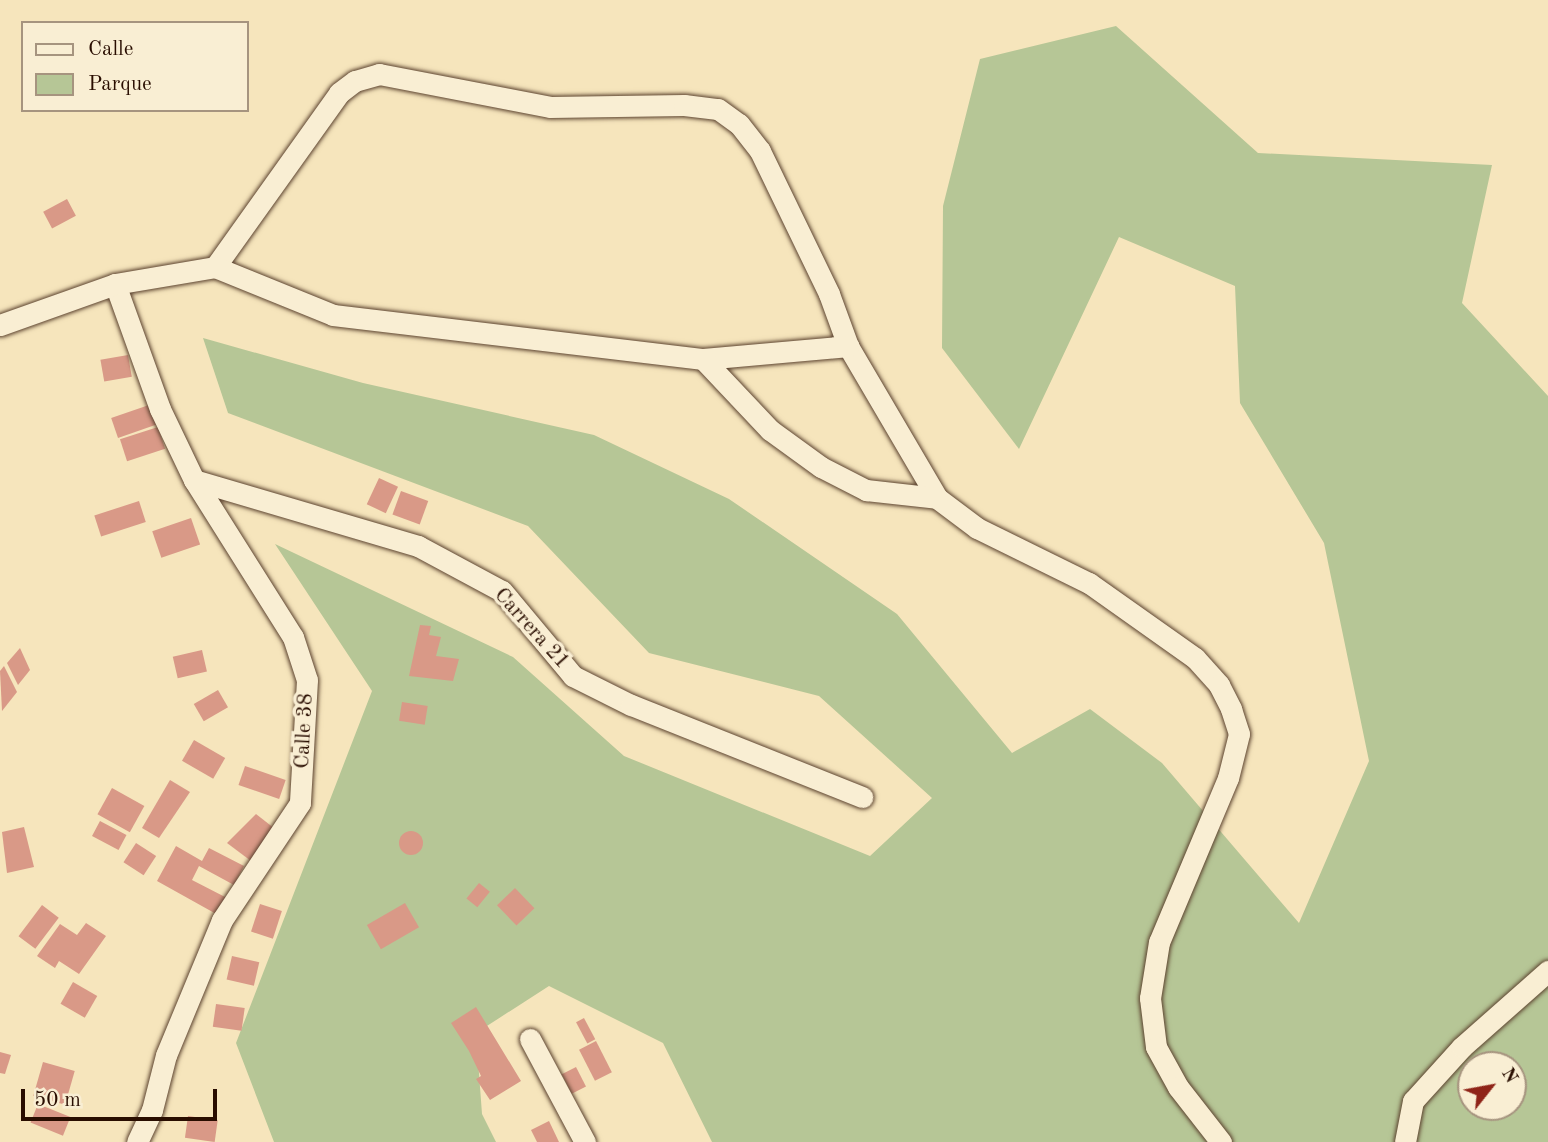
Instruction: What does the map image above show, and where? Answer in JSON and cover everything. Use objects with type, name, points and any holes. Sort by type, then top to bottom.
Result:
[{"type":"street","points":[[215,267],[339,93],[355,81],[379,74],[550,107],[684,105],[718,109],[739,124],[760,151],[829,294],[848,346],[937,498],[977,528],[1089,583],[1195,658],[1219,685],[1231,709],[1239,734],[1228,778],[1159,942],[1150,998],[1156,1047],[1178,1087],[1220,1142]]},
{"type":"street","points":[[0,325],[116,284],[215,267],[332,315],[703,359],[848,346]]},
{"type":"street","name":"Calle 38","points":[[116,284],[160,409],[194,481],[293,638],[307,680],[308,722],[300,803],[222,920],[166,1055],[152,1110],[137,1142]]},
{"type":"street","points":[[703,359],[771,430],[821,467],[866,490],[937,498]]},
{"type":"street","name":"Carrera 21","points":[[194,481],[418,546],[502,591],[573,676],[631,705],[862,797]]},
{"type":"street","points":[[1405,1142],[1413,1101],[1462,1047],[1548,971]]},
{"type":"street","points":[[530,1040],[585,1142]]},
{"type":"green space","points":[[1116,26],[1258,153],[1492,165],[1462,303],[1548,396],[1548,1142],[712,1142],[663,1043],[549,986],[476,1033],[482,1114],[496,1142],[274,1142],[236,1043],[372,691],[275,544],[513,657],[624,756],[870,856],[932,798],[819,696],[649,653],[528,526],[228,413],[203,338],[363,383],[594,435],[729,499],[897,614],[1012,753],[1090,709],[1162,763],[1299,923],[1369,761],[1324,543],[1240,403],[1235,286],[1119,237],[1019,449],[942,348],[943,206],[980,59]]},
{"type":"building","points":[[67,199],[76,216],[52,228],[43,212]]},
{"type":"building","points":[[128,355],[132,377],[104,382],[100,360]]},
{"type":"building","points":[[149,405],[156,425],[118,438],[111,418]]},
{"type":"building","points":[[158,427],[165,449],[127,461],[120,439]]},
{"type":"building","points":[[379,478],[398,487],[386,513],[367,504]]},
{"type":"building","points":[[401,491],[428,501],[420,524],[392,514]]},
{"type":"building","points":[[139,501],[146,522],[101,536],[94,516]]},
{"type":"building","points":[[191,518],[200,544],[161,558],[152,531]]},
{"type":"building","points":[[420,625],[431,626],[429,635],[441,637],[436,656],[459,659],[453,681],[409,676]]},
{"type":"building","points":[[20,648],[30,670],[18,685],[7,663]]},
{"type":"building","points":[[202,650],[207,671],[178,678],[173,657]]},
{"type":"building","points":[[4,666],[17,692],[2,711],[0,671]]},
{"type":"building","points":[[218,690],[228,707],[204,721],[194,704]]},
{"type":"building","points":[[402,702],[428,706],[425,725],[399,721]]},
{"type":"building","points":[[194,740],[225,758],[213,779],[182,761]]},
{"type":"building","points":[[245,766],[286,780],[279,799],[238,785]]},
{"type":"building","points":[[170,780],[190,792],[159,838],[142,828]]},
{"type":"building","points":[[112,788],[144,806],[130,832],[97,814]]},
{"type":"building","points":[[256,814],[279,832],[255,864],[227,843]]},
{"type":"building","points":[[100,821],[126,835],[119,850],[92,836]]},
{"type":"building","points":[[24,827],[34,867],[7,873],[2,832]]},
{"type":"building","points":[[411,831],[422,838],[423,843],[416,854],[411,855],[400,848],[399,843],[406,832]]},
{"type":"building","points":[[136,843],[156,856],[144,875],[123,862]]},
{"type":"building","points":[[176,846],[202,861],[209,848],[244,866],[234,885],[199,866],[192,880],[227,898],[218,915],[157,881]]},
{"type":"building","points":[[479,883],[490,892],[477,907],[466,899]]},
{"type":"building","points":[[515,888],[534,908],[516,926],[497,905]]},
{"type":"building","points":[[405,903],[419,927],[381,949],[367,925]]},
{"type":"building","points":[[260,904],[282,911],[273,939],[251,932]]},
{"type":"building","points":[[42,905],[59,918],[35,949],[19,936]]},
{"type":"building","points":[[86,923],[106,936],[79,974],[59,961],[55,968],[37,956],[60,924],[77,935]]},
{"type":"building","points":[[232,956],[259,962],[254,986],[227,979]]},
{"type":"building","points":[[73,982],[97,996],[85,1018],[60,1004]]},
{"type":"building","points":[[216,1004],[245,1008],[242,1031],[213,1027]]},
{"type":"building","points":[[476,1007],[521,1081],[490,1100],[476,1079],[481,1076],[469,1051],[451,1023]]},
{"type":"building","points":[[584,1018],[595,1039],[587,1043],[576,1022]]},
{"type":"building","points":[[596,1041],[612,1072],[595,1081],[579,1050]]},
{"type":"building","points":[[0,1052],[11,1055],[5,1074],[0,1073]]},
{"type":"building","points":[[43,1062],[75,1071],[65,1105],[33,1096]]},
{"type":"building","points":[[576,1067],[586,1087],[572,1094],[562,1074]]},
{"type":"building","points":[[38,1104],[70,1117],[63,1136],[31,1123]]},
{"type":"building","points":[[188,1116],[218,1120],[215,1142],[185,1138]]},
{"type":"building","points":[[549,1121],[559,1142],[537,1142],[531,1130]]}]
